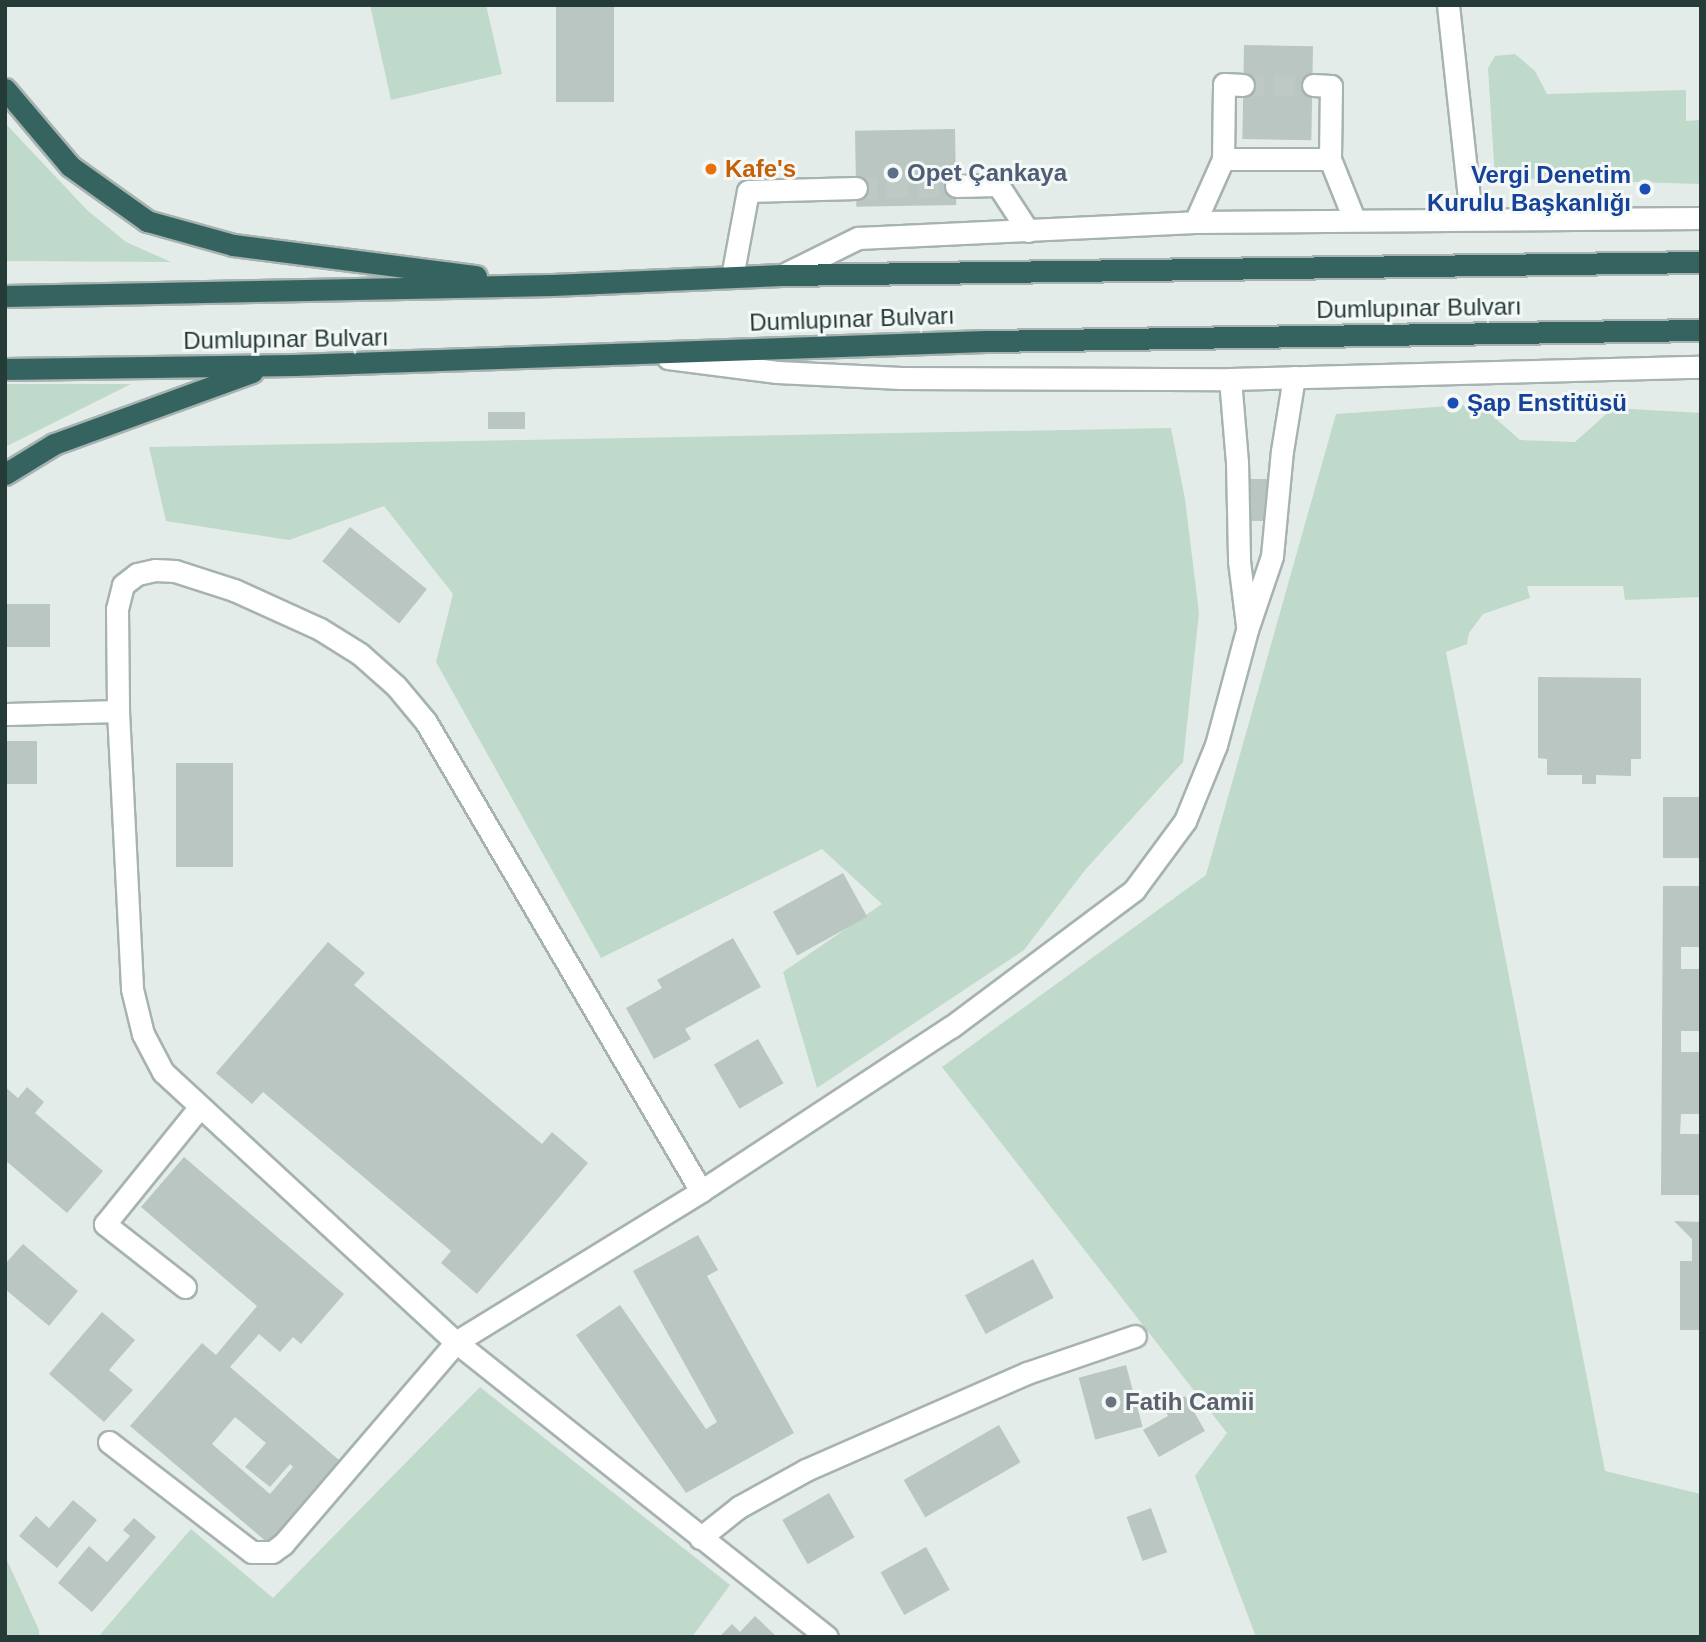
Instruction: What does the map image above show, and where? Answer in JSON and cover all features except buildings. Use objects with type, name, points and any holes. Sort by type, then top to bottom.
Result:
[{"type":"highway","points":[[5,89],[70,166],[147,222],[233,245],[551,285]]},
{"type":"highway","name":"Dumlupınar Bulvarı","points":[[5,296],[551,285],[783,275],[1701,262]]},
{"type":"highway","name":"Dumlupınar Bulvarı","points":[[5,369],[269,366],[986,341],[1701,330]]},
{"type":"highway","points":[[5,474],[54,444],[269,366]]},
{"type":"street","points":[[1448,5],[1471,218]]},
{"type":"street","points":[[1195,222],[1223,159],[1224,84],[1243,85]]},
{"type":"street","points":[[1313,85],[1331,86],[1330,159],[1354,219]]},
{"type":"street","points":[[1223,159],[1330,159]]},
{"type":"street","points":[[956,186],[998,185],[1028,231]]},
{"type":"street","points":[[732,277],[748,191],[856,188]]},
{"type":"street","points":[[783,275],[858,238],[1195,222],[1701,218]]},
{"type":"street","points":[[627,353],[777,372],[901,378],[1230,379],[1701,367]]},
{"type":"street","points":[[109,1442],[252,1552],[272,1552],[283,1544],[456,1342],[701,1191],[951,1027],[1134,890],[1185,821],[1216,745],[1247,630],[1272,556],[1282,451],[1294,377]]},
{"type":"street","points":[[1230,379],[1237,462],[1239,561],[1247,630]]},
{"type":"street","points":[[701,1191],[426,722],[396,686],[360,654],[320,629],[234,590],[175,571],[137,574],[123,585],[117,609],[118,711],[132,989],[143,1034],[163,1073],[456,1342],[827,1637]]},
{"type":"street","points":[[5,714],[118,711]]},
{"type":"street","points":[[185,1287],[106,1224],[199,1108]]},
{"type":"street","points":[[700,1538],[738,1507],[806,1470],[1027,1373],[1135,1336]]},
{"type":"green space","points":[[370,5],[486,5],[502,74],[391,100]]},
{"type":"green space","points":[[1515,54],[1535,71],[1547,94],[1686,90],[1686,121],[1701,120],[1701,184],[1495,178],[1488,68],[1495,56]]},
{"type":"green space","points":[[5,123],[87,210],[126,242],[171,262],[5,261]]},
{"type":"green space","points":[[5,384],[131,384],[5,447]]},
{"type":"green space","points":[[1479,404],[1520,440],[1575,442],[1613,408],[1701,413],[1701,597],[1625,600],[1623,586],[1527,586],[1530,598],[1483,614],[1469,633],[1467,644],[1446,652],[1605,1471],[1701,1494],[1701,1637],[1256,1637],[1195,1476],[1227,1433],[942,1067],[1206,875],[1336,414]]},
{"type":"green space","points":[[1171,428],[1185,499],[1199,613],[1183,762],[1085,870],[1024,950],[817,1088],[783,972],[882,904],[822,849],[601,958],[436,662],[453,594],[384,506],[289,540],[166,521],[149,447]]},
{"type":"green space","points":[[480,1387],[730,1585],[692,1637],[98,1637],[191,1529],[273,1598]]},
{"type":"green space","points":[[5,1556],[39,1630],[39,1637],[5,1637]]},
{"type":"tunnel","points":[[1243,85],[1313,85]]},
{"type":"tunnel","points":[[856,188],[956,186]]},
{"type":"place","name":"Kafe's","points":[[711,169]]},
{"type":"place","name":"Opet Çankaya","points":[[893,173]]},
{"type":"place","name":"Vergi Denetim Kurulu Başkanlığı","points":[[1645,189]]},
{"type":"place","name":"Şap Enstitüsü","points":[[1453,403]]},
{"type":"place","name":"Fatih Camii","points":[[1111,1402]]}]
